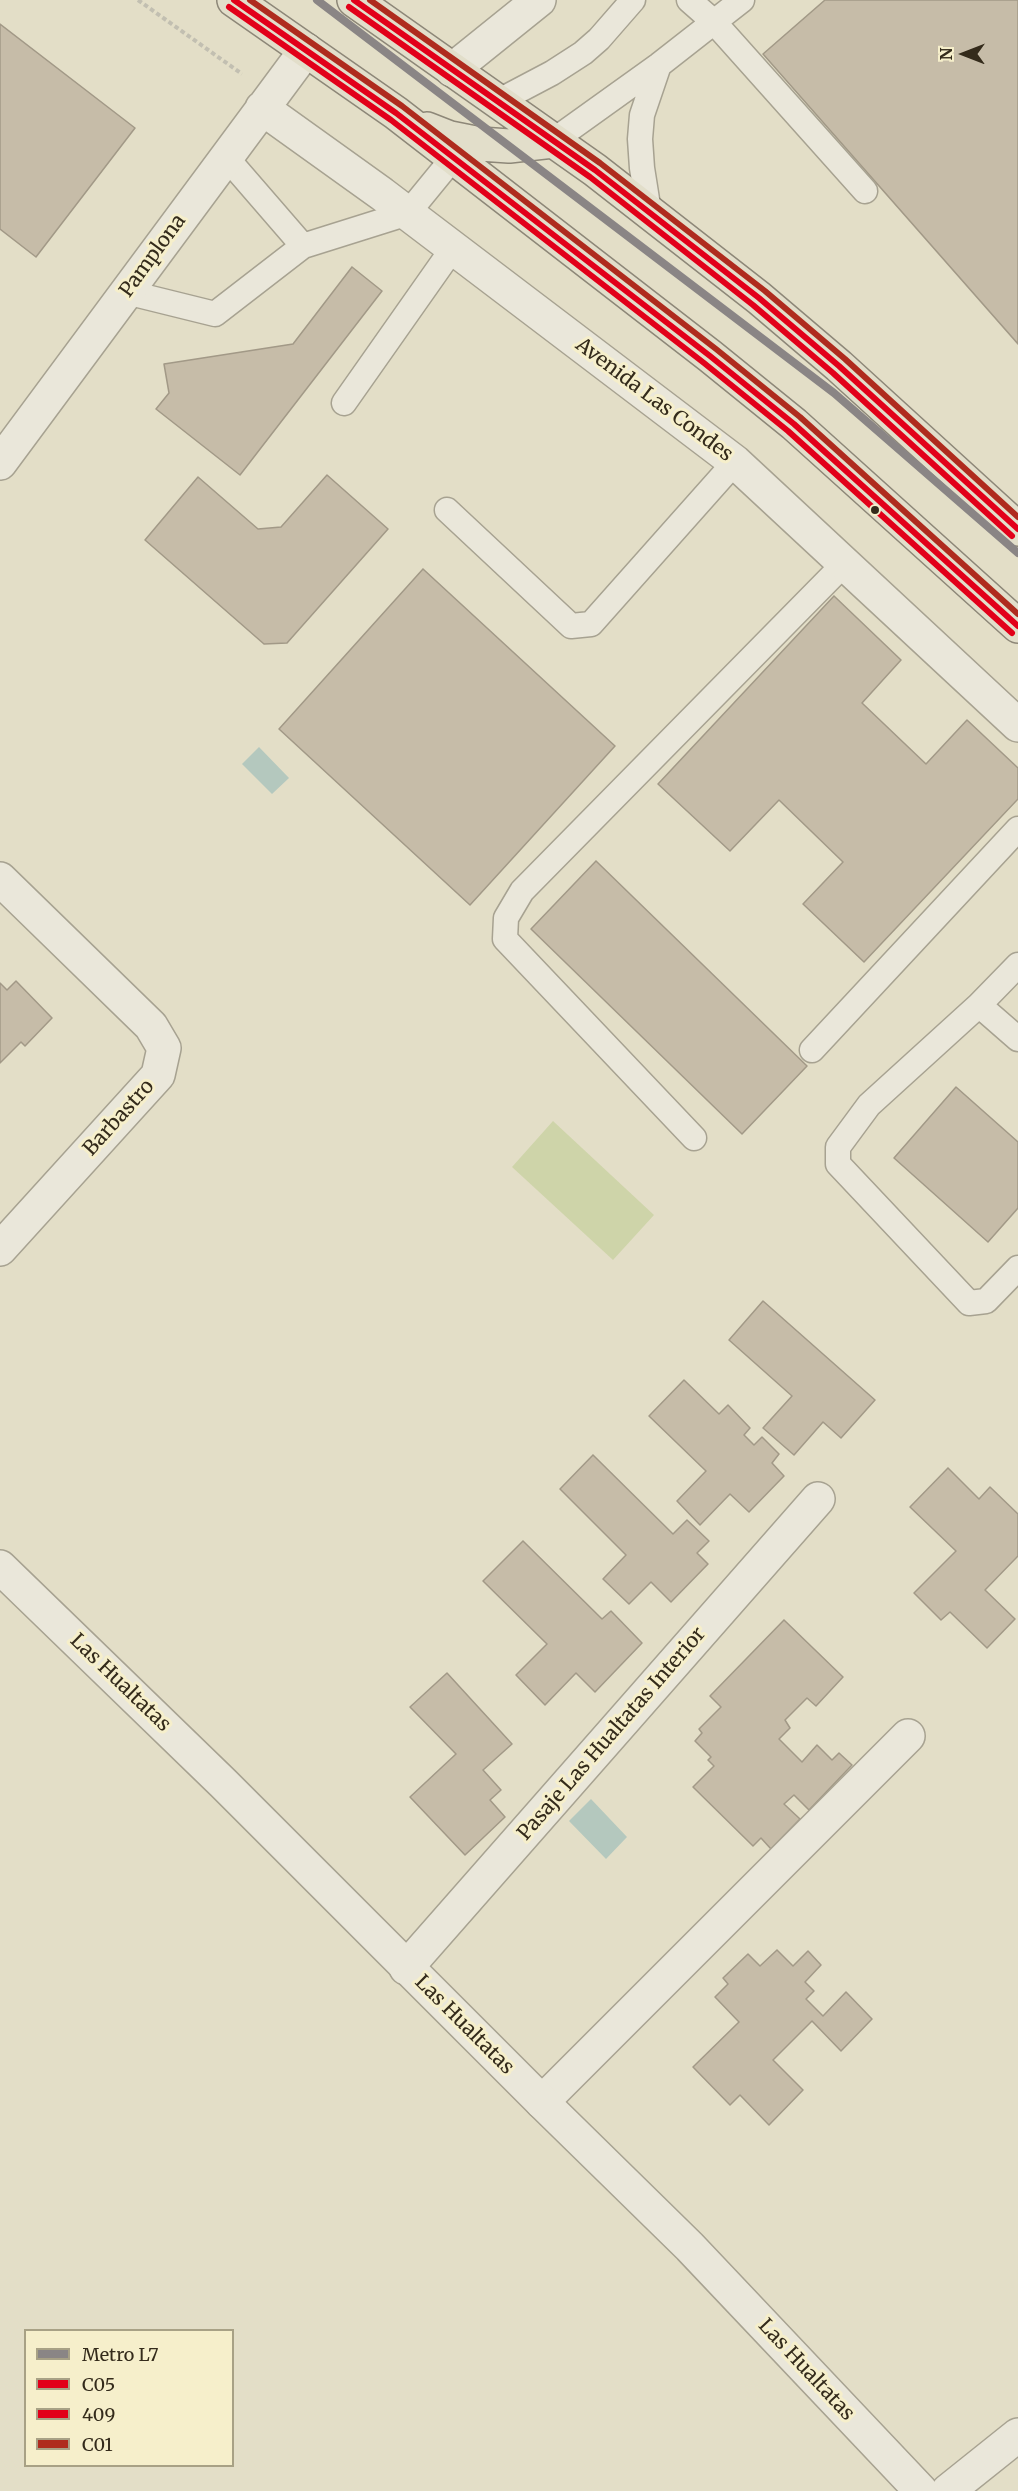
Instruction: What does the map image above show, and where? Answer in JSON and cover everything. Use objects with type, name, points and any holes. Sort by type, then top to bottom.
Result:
[{"type":"main road","points":[[234,0],[396,114],[692,342],[794,424],[1018,626]]},
{"type":"main road","points":[[354,0],[650,212],[759,298],[839,366],[1018,529]]},
{"type":"main road","points":[[396,114],[423,128],[450,138],[480,144],[509,146],[553,141]]},
{"type":"street","points":[[452,70],[539,0]]},
{"type":"street","name":"Pamplona","points":[[0,463],[306,50]]},
{"type":"street","name":"Avenida Las Condes","points":[[267,101],[453,248],[735,462],[1018,725]]},
{"type":"street","name":"Barbastro","points":[[0,879],[151,1026],[164,1048],[158,1075],[0,1249]]},
{"type":"street","name":"Pasaje Las Hualtatas Interior","points":[[406,1968],[818,1499]]},
{"type":"street","name":"Las Hualtatas","points":[[0,1567],[223,1783],[406,1968],[690,2247],[921,2491]]},
{"type":"street","points":[[542,2102],[908,1736]]},
{"type":"street","points":[[948,2491],[1018,2435]]},
{"type":"lane","points":[[497,102],[572,62],[599,39],[633,0]]},
{"type":"lane","points":[[689,0],[714,22],[865,191]]},
{"type":"lane","points":[[553,141],[659,65],[741,0]]},
{"type":"lane","points":[[650,212],[642,168],[640,140],[642,115],[659,65]]},
{"type":"lane","points":[[226,157],[303,246]]},
{"type":"lane","points":[[126,292],[215,314],[303,246],[408,213],[453,158]]},
{"type":"lane","points":[[344,404],[453,248]]},
{"type":"lane","points":[[447,510],[571,626],[591,624],[735,462]]},
{"type":"lane","points":[[694,1138],[505,939],[506,918],[522,891],[844,564]]},
{"type":"lane","points":[[812,1050],[1018,830]]},
{"type":"lane","points":[[1018,965],[979,1005],[869,1105],[838,1147],[838,1164],[969,1303],[986,1301],[1018,1268]]},
{"type":"lane","points":[[979,1005],[1018,1039]]},
{"type":"path","points":[[138,0],[267,101]]},
{"type":"green space","points":[[553,1121],[654,1215],[613,1260],[512,1167]]},
{"type":"shaded area","points":[[259,747],[289,778],[272,794],[242,764]]},
{"type":"shaded area","points":[[591,1799],[627,1837],[606,1859],[569,1821]]},
{"type":"building","points":[[825,0],[1018,0],[1018,344],[763,54]]},
{"type":"building","points":[[0,24],[135,128],[36,257],[0,229]]},
{"type":"building","points":[[352,267],[382,291],[240,475],[156,409],[169,393],[164,364],[293,344]]},
{"type":"building","points":[[327,475],[388,529],[287,643],[264,644],[145,540],[198,477],[258,529],[281,527]]},
{"type":"building","points":[[423,569],[615,746],[470,905],[279,729]]},
{"type":"building","points":[[834,596],[901,660],[862,703],[926,764],[967,720],[1018,768],[1018,799],[864,962],[803,904],[843,862],[779,800],[730,851],[658,784]]},
{"type":"building","points":[[596,861],[807,1066],[742,1134],[531,929]]},
{"type":"building","points":[[16,981],[52,1018],[25,1046],[21,1042],[0,1063],[0,983],[7,990]]},
{"type":"building","points":[[956,1087],[1018,1142],[1018,1208],[988,1242],[894,1158]]},
{"type":"building","points":[[763,1301],[875,1400],[841,1438],[823,1422],[794,1455],[763,1428],[792,1396],[729,1340]]},
{"type":"building","points":[[684,1380],[719,1414],[728,1405],[750,1428],[744,1435],[754,1445],[762,1437],[779,1454],[772,1463],[784,1476],[749,1512],[730,1494],[700,1525],[677,1501],[706,1471],[649,1416]]},
{"type":"building","points":[[593,1455],[673,1534],[687,1520],[709,1541],[697,1553],[708,1564],[671,1602],[651,1582],[629,1604],[603,1579],[626,1555],[560,1489]]},
{"type":"building","points":[[948,1468],[979,1499],[990,1487],[1018,1514],[1018,1556],[985,1590],[1015,1619],[987,1648],[950,1612],[941,1620],[914,1593],[956,1551],[910,1507]]},
{"type":"building","points":[[523,1541],[602,1619],[611,1611],[642,1643],[595,1692],[576,1673],[545,1705],[516,1675],[547,1644],[483,1581]]},
{"type":"building","points":[[784,1620],[843,1677],[816,1706],[807,1698],[785,1720],[790,1728],[779,1739],[802,1762],[817,1745],[832,1760],[839,1753],[852,1765],[809,1810],[794,1795],[784,1804],[800,1819],[771,1849],[761,1838],[753,1846],[693,1787],[714,1766],[708,1760],[711,1757],[695,1741],[702,1733],[699,1729],[721,1707],[710,1696]]},
{"type":"building","points":[[447,1673],[512,1744],[483,1770],[501,1790],[490,1800],[505,1817],[465,1855],[410,1797],[456,1754],[410,1707]]},
{"type":"building","points":[[777,1950],[793,1966],[808,1951],[821,1965],[805,1982],[814,1991],[806,1999],[823,2016],[846,1992],[872,2019],[841,2051],[812,2021],[773,2060],[803,2090],[769,2125],[740,2095],[730,2105],[693,2067],[739,2022],[715,1997],[728,1984],[723,1978],[748,1954],[760,1966]]},
{"type":"metro line","name":"L7","points":[[317,0],[834,393],[1018,553]]},
{"type":"transit line","name":"C05","points":[[234,0],[396,113],[710,356],[794,424],[1018,626]]},
{"type":"transit line","name":"C01","points":[[250,0],[402,106],[716,349],[800,417],[1018,614]]},
{"type":"transit line","name":"C05","points":[[354,0],[595,170],[759,298],[839,366],[1018,529]]},
{"type":"transit line","name":"C01","points":[[370,0],[600,163],[765,291],[845,359],[1018,517]]},
{"type":"transit line","name":"409","points":[[229,7],[391,120],[704,363],[788,431],[1012,633]]},
{"type":"transit line","name":"409","points":[[349,7],[590,177],[753,305],[833,373],[1012,536]]}]
